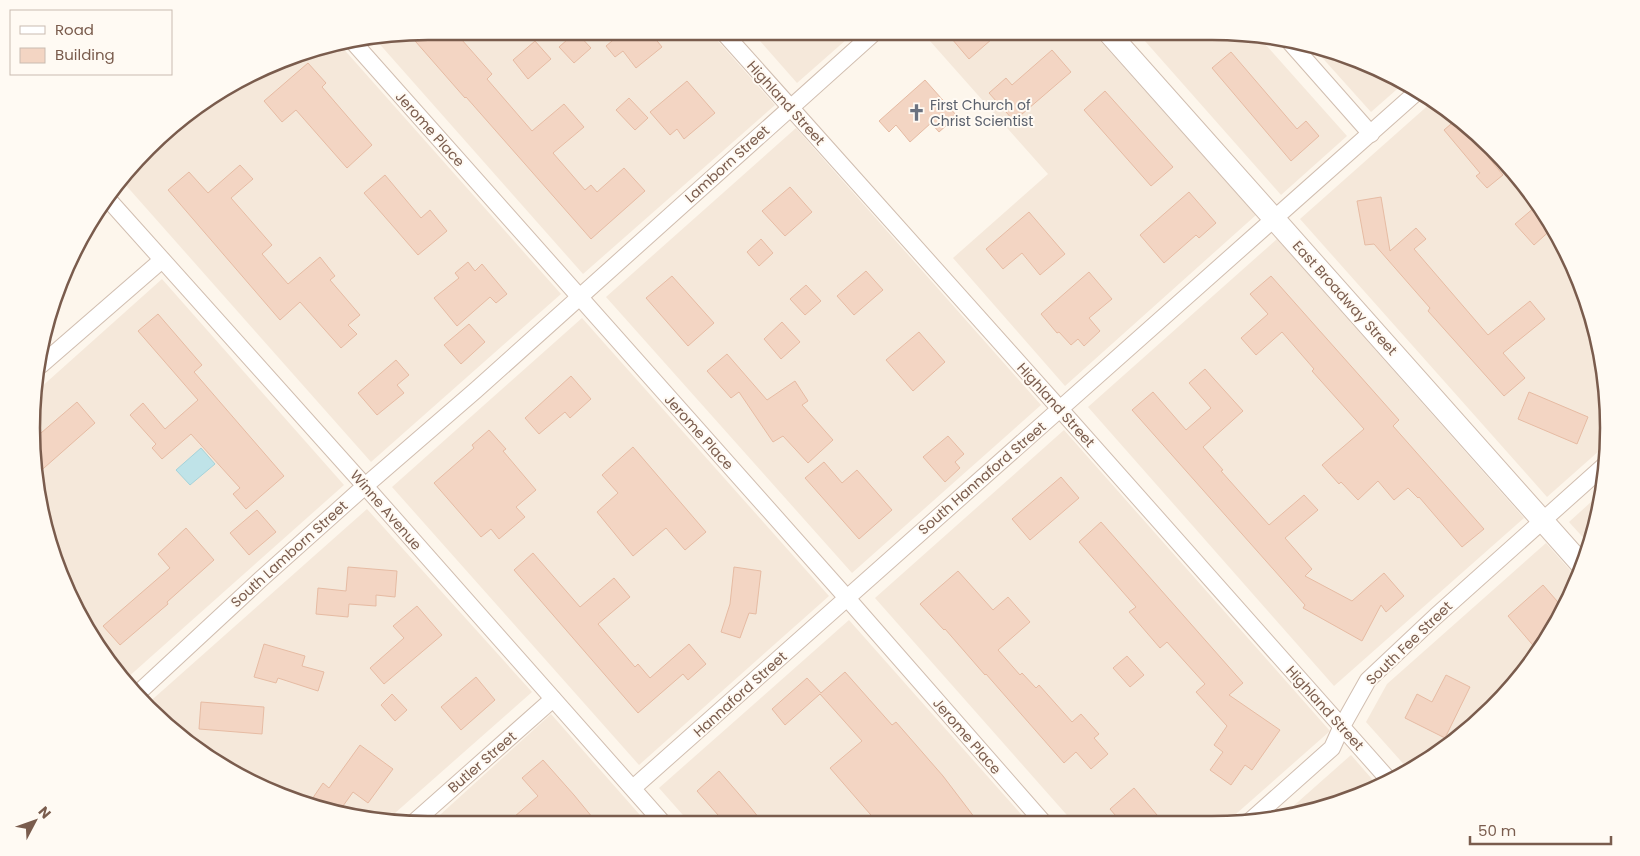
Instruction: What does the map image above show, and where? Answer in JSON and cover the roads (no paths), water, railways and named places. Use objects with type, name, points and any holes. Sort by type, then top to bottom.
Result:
[{"type":"street","name":"Highland Street","points":[[730,40],[1385,775]]},
{"type":"street","name":"Lamborn Street","points":[[578,296],[866,40]]},
{"type":"street","name":"East Broadway Street","points":[[1115,40],[1577,559]]},
{"type":"street","name":"Jerome Place","points":[[356,46],[847,598],[1038,816]]},
{"type":"street","points":[[1296,49],[1371,134]]},
{"type":"street","name":"South Hannaford Street","points":[[847,598],[1413,96]]},
{"type":"street","name":"Winne Avenue","points":[[112,203],[657,816]]},
{"type":"street","points":[[46,361],[162,260]]},
{"type":"street","name":"South Lamborn Street","points":[[142,690],[262,578],[476,390],[578,296]]},
{"type":"street","name":"South Fee Street","points":[[1259,813],[1332,748],[1368,680],[1436,616],[1598,472]]},
{"type":"street","name":"Hannaford Street","points":[[632,788],[847,598]]},
{"type":"street","name":"Butler Street","points":[[421,816],[553,699]]},
{"type":"water","points":[[201,448],[215,464],[190,485],[176,470]]},
{"type":"place","name":"First Church of Christ Scientist","points":[[916,113]]}]
